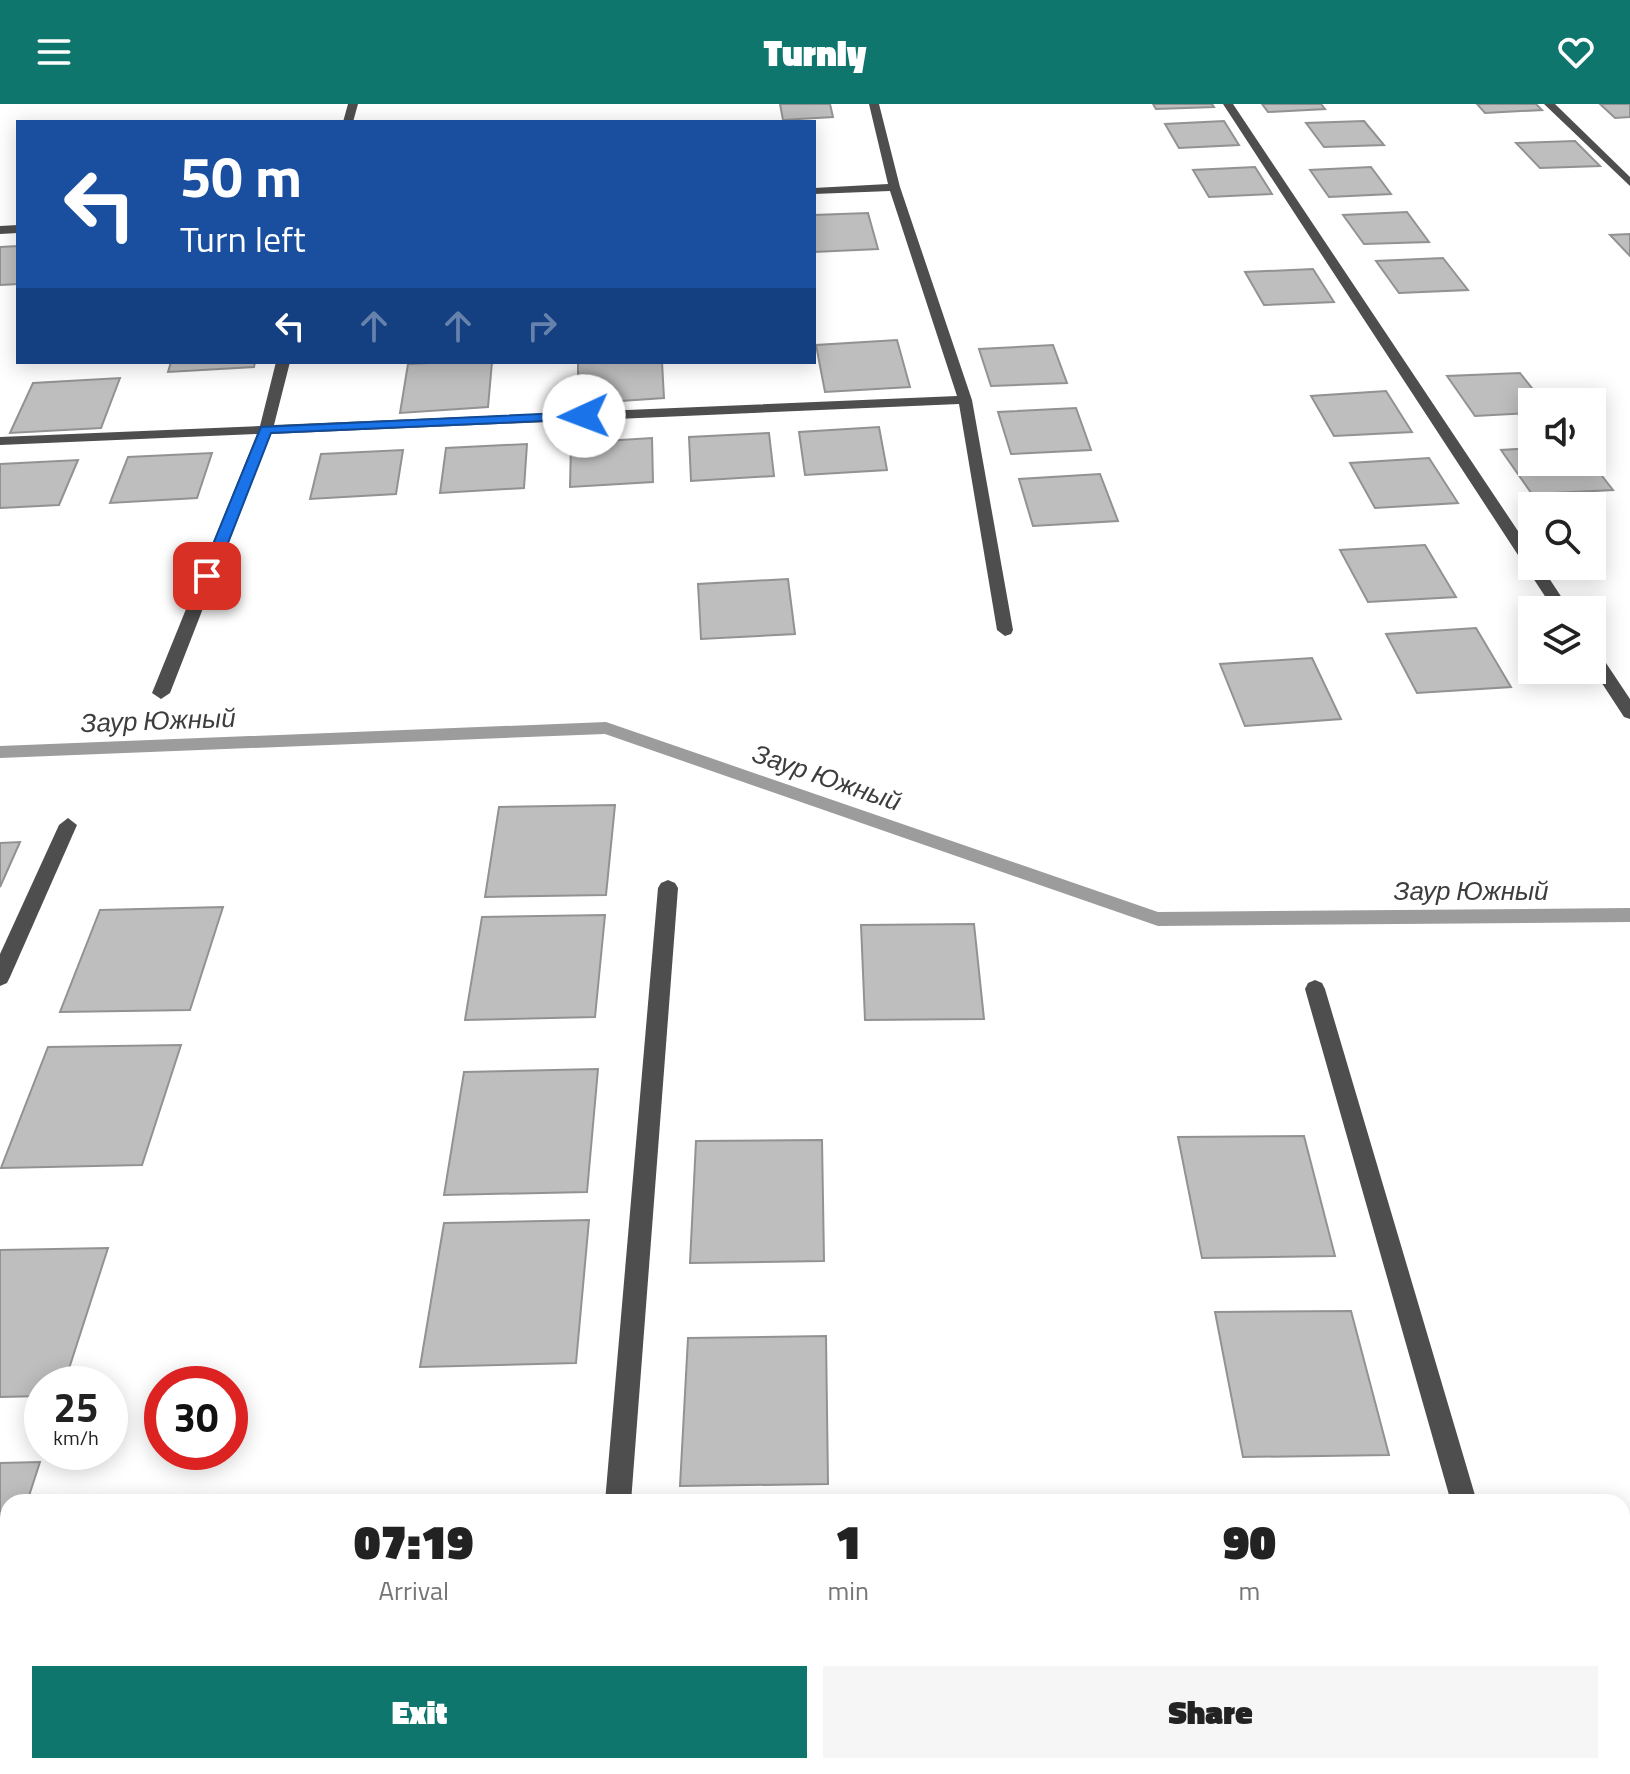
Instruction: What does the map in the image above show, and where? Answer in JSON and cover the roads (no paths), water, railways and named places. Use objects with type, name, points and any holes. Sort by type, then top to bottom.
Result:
[{"type":"street","points":[[874,104],[894,187],[965,400],[1005,630]]},
{"type":"street","points":[[1228,104],[1518,542]]},
{"type":"street","points":[[1549,104],[1630,183]]},
{"type":"street","points":[[816,191],[894,187]]},
{"type":"street","points":[[161,693],[266,429],[282,364]]},
{"type":"street","points":[[0,441],[965,400]]},
{"type":"street","points":[[1606,676],[1630,713]]},
{"type":"street","points":[[0,977],[68,825]]},
{"type":"street","points":[[619,1494],[668,888]]},
{"type":"street","points":[[1315,989],[1462,1494]]},
{"type":"waterway","name":"Заур Южный","points":[[0,752],[606,728],[1158,919],[1630,915]]}]
